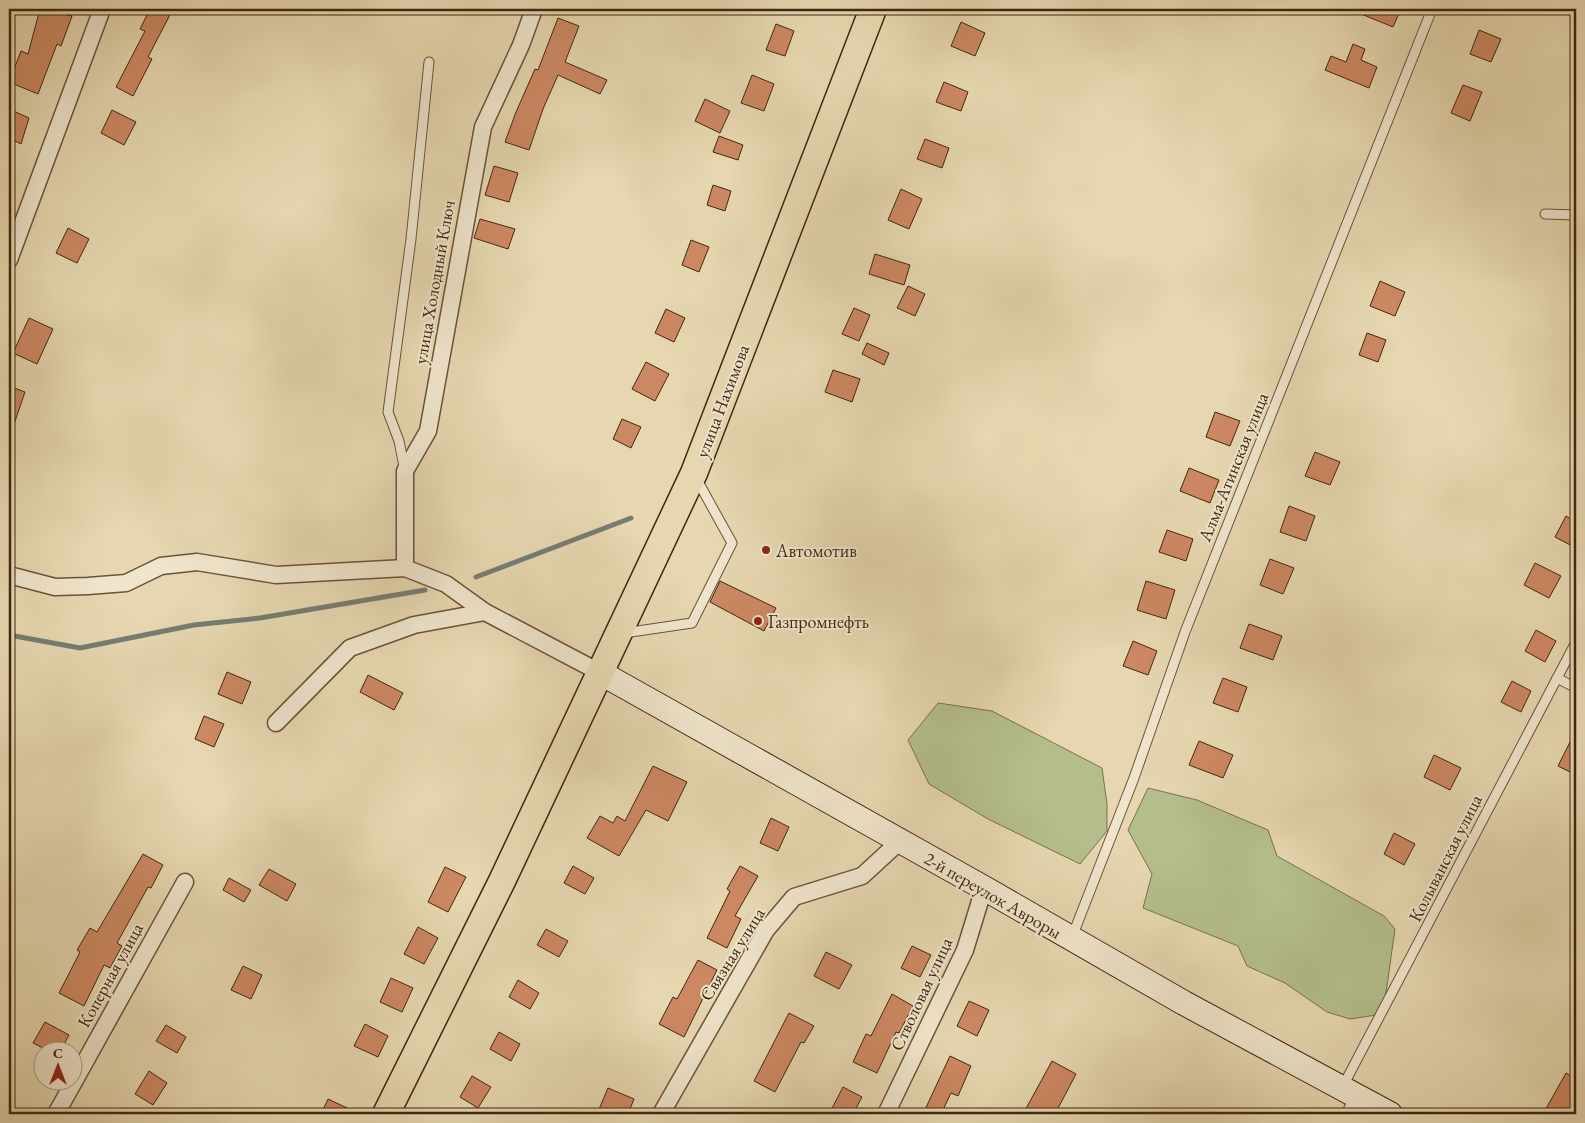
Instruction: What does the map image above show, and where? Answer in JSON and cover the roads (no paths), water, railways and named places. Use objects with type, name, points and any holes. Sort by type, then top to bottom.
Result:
[{"type":"main road","name":"улица Нахимова","points":[[386,1114],[502,881],[694,473],[873,9]]},
{"type":"street","points":[[9,260],[102,9]]},
{"type":"street","name":"улица Холодный Ключ","points":[[405,568],[405,471],[428,430],[483,127],[521,45],[534,9]]},
{"type":"street","points":[[9,575],[55,587],[126,583],[161,566],[197,562],[276,576],[405,568],[446,584],[485,612],[599,672]]},
{"type":"street","points":[[276,723],[350,648],[414,625],[485,612]]},
{"type":"street","name":"2-й переулок Авроры","points":[[599,672],[984,888],[1348,1100],[1390,1114]]},
{"type":"street","name":"Связная улица","points":[[661,1114],[766,930],[794,897],[862,876],[899,842]]},
{"type":"street","name":"Коперная улица","points":[[56,1114],[185,882]]},
{"type":"street","name":"Стволовая улица","points":[[886,1114],[965,950],[984,888]]},
{"type":"lane","name":"Алма-Атинская улица","points":[[1071,939],[1134,778],[1186,632],[1432,9]]},
{"type":"lane","points":[[405,471],[399,441],[388,412],[411,239],[429,62]]},
{"type":"lane","points":[[1545,214],[1576,216]]},
{"type":"lane","points":[[618,634],[692,623],[732,543],[694,473]]},
{"type":"lane","name":"Колыванская улица","points":[[1348,1100],[1576,642]]},
{"type":"lane","points":[[1557,678],[1576,688]]},
{"type":"waterway","points":[[476,577],[631,518]]},
{"type":"waterway","points":[[9,635],[80,648],[194,625],[260,618],[425,590]]},
{"type":"place","name":"Автомотив","points":[[766,550]]},
{"type":"place","name":"Газпромнефть","points":[[758,621]]}]
